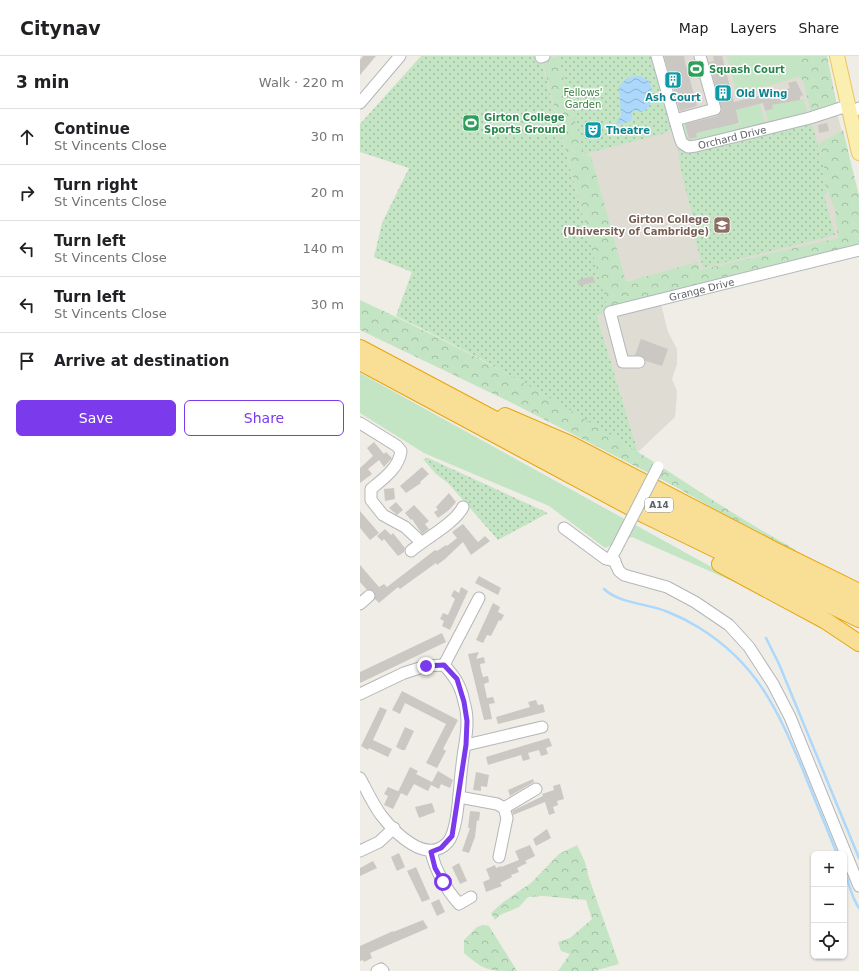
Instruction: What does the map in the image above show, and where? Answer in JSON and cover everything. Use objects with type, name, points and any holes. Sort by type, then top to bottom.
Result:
[{"type":"highway","name":"A14","points":[[360,348],[459,402],[810,582],[859,605]]},
{"type":"highway","name":"A14","points":[[360,362],[645,515],[859,619]]},
{"type":"highway","points":[[459,402],[519,421],[570,444],[774,550],[859,592]]},
{"type":"highway","name":"A14","points":[[645,515],[675,539],[826,621],[859,644]]},
{"type":"main road","points":[[837,56],[852,109],[859,153]]},
{"type":"street","points":[[360,103],[400,56]]},
{"type":"street","name":"Orchard Drive","points":[[657,56],[682,143],[688,147],[852,109]]},
{"type":"street","points":[[675,120],[715,109],[700,56]]},
{"type":"street","name":"Grange Drive","points":[[639,362],[623,362],[610,312],[859,250]]},
{"type":"street","points":[[360,423],[397,446],[401,451],[400,458],[390,473],[371,489],[371,500],[383,515],[405,527],[421,542]]},
{"type":"street","points":[[658,467],[612,556],[614,561],[619,571],[624,575],[666,587],[695,602],[728,625],[749,647],[773,684],[790,717],[859,886]]},
{"type":"street","points":[[411,551],[421,542],[450,523],[460,513],[463,507]]},
{"type":"street","points":[[564,528],[606,559],[614,561]]},
{"type":"street","points":[[444,665],[479,598]]},
{"type":"street","points":[[360,694],[404,673],[426,666],[444,665]]},
{"type":"street","points":[[360,778],[382,815],[394,828],[417,847],[431,852],[441,848],[452,836],[459,797],[462,763],[466,745],[467,721],[464,702],[457,679],[444,665]]},
{"type":"street","points":[[466,745],[542,727]]},
{"type":"street","points":[[504,808],[536,789]]},
{"type":"street","points":[[459,797],[497,804],[504,808],[508,818],[499,856]]},
{"type":"street","points":[[360,851],[379,842],[394,828]]},
{"type":"street","points":[[431,852],[435,868],[459,904],[471,898]]},
{"type":"street","points":[[377,971],[381,969],[383,971]]},
{"type":"shaded area","name":"Girton College (University of Cambridge)","points":[[540,56],[827,56],[837,106],[836,109],[859,196],[859,255],[661,304],[668,332],[677,349],[677,364],[672,379],[677,391],[675,417],[638,452],[597,316],[607,310]]},
{"type":"green space","points":[[421,56],[540,56],[608,310],[597,316],[638,452],[519,381],[458,347],[396,316],[412,272],[374,257],[382,223],[409,168],[360,152],[360,124]]},
{"type":"green space","points":[[558,56],[584,154],[591,156],[626,282],[698,262],[700,270],[838,238],[835,210],[822,177],[824,168],[818,144],[843,130],[859,196],[859,245],[608,310],[542,60]]},
{"type":"green space","name":"Fellows' Garden","points":[[558,56],[654,56],[673,128],[666,133],[584,154]]},
{"type":"green space","points":[[727,56],[800,56],[802,71],[798,77],[737,95]]},
{"type":"green space","points":[[800,56],[827,56],[837,106],[811,113],[803,80],[798,77],[802,71]]},
{"type":"green space","points":[[804,99],[808,114],[769,124],[765,111],[773,109],[772,105]]},
{"type":"green space","points":[[760,104],[766,125],[694,144],[686,142],[681,122],[684,120],[689,139],[697,137],[696,133],[730,124],[739,125],[740,122],[736,110]]},
{"type":"green space","points":[[811,120],[824,168],[822,177],[827,192],[824,195],[835,235],[703,268],[692,229],[696,227],[679,160],[679,144]]},
{"type":"green space","points":[[360,300],[463,350],[514,377],[593,424],[766,533],[796,550],[793,554],[676,487],[512,403],[360,330]]},
{"type":"green space","points":[[360,373],[755,591],[632,537],[605,548],[549,506],[424,453],[360,413]]},
{"type":"green space","points":[[428,458],[548,513],[498,540],[448,483],[436,474],[423,459]]},
{"type":"green space","points":[[577,845],[585,862],[589,878],[619,964],[594,971],[558,971],[570,954],[561,951],[558,942],[570,938],[592,919],[586,900],[543,896],[528,897],[519,907],[500,915],[495,920],[491,913],[502,903],[531,883],[559,854]]},
{"type":"green space","points":[[484,925],[489,926],[517,971],[499,971],[482,967],[464,953],[464,940],[477,927]]},
{"type":"water","points":[[640,76],[649,81],[652,90],[651,102],[642,112],[633,110],[631,121],[616,125],[621,115],[619,86],[628,77]]},
{"type":"building","points":[[363,56],[376,56],[360,75],[360,60]]},
{"type":"building","points":[[664,56],[684,56],[686,67],[695,64],[698,73],[689,76],[697,106],[680,111]]},
{"type":"building","points":[[713,56],[722,56],[734,102],[790,88],[788,83],[796,81],[803,95],[800,97],[800,100],[772,105],[773,109],[765,111],[763,103],[736,110],[739,123],[696,133],[697,137],[689,139],[685,124],[717,116],[722,111],[709,62],[714,61]]},
{"type":"building","points":[[827,123],[829,131],[819,133],[818,125]]},
{"type":"building","points":[[593,276],[595,282],[579,286],[577,280]]},
{"type":"building","points":[[641,339],[668,349],[662,366],[646,361],[642,356],[635,355]]},
{"type":"building","points":[[374,442],[384,454],[386,452],[392,458],[384,467],[379,460],[368,469],[372,474],[360,483],[360,468],[373,456],[367,448]]},
{"type":"building","points":[[422,467],[429,474],[420,482],[421,483],[406,493],[400,486]]},
{"type":"building","points":[[394,488],[395,499],[385,501],[384,489]]},
{"type":"building","points":[[449,493],[456,502],[449,510],[438,518],[434,512],[438,510],[436,507]]},
{"type":"building","points":[[396,502],[403,510],[397,515],[389,508]]},
{"type":"building","points":[[414,505],[429,521],[425,524],[429,529],[422,534],[412,519],[411,520],[405,513]]},
{"type":"building","points":[[360,511],[379,533],[370,540],[360,528]]},
{"type":"building","points":[[463,524],[478,542],[485,536],[490,541],[471,555],[463,542],[437,565],[436,563],[400,589],[398,587],[379,603],[375,599],[374,591],[367,590],[360,582],[360,565],[379,587],[384,584],[387,587],[435,550],[437,551],[446,545],[447,546],[457,538],[452,532]]},
{"type":"building","points":[[385,529],[391,535],[393,533],[405,548],[404,552],[398,556],[384,539],[382,541],[377,536]]},
{"type":"building","points":[[479,576],[501,588],[498,595],[475,583]]},
{"type":"building","points":[[461,587],[468,591],[450,630],[442,626],[444,621],[440,619],[443,613],[448,615],[455,599],[451,596],[454,590],[459,593]]},
{"type":"building","points":[[493,603],[500,607],[498,612],[504,615],[501,621],[499,620],[491,636],[487,635],[483,643],[476,640]]},
{"type":"building","points":[[442,633],[446,642],[360,683],[360,672]]},
{"type":"building","points":[[479,652],[476,659],[484,657],[485,663],[480,664],[481,670],[483,677],[488,676],[489,682],[484,684],[487,698],[493,697],[495,703],[489,704],[492,719],[484,720],[468,654]]},
{"type":"building","points":[[402,691],[458,720],[443,749],[446,751],[437,768],[426,763],[446,724],[405,703],[400,714],[392,710]]},
{"type":"building","points":[[536,700],[538,705],[543,704],[545,712],[498,724],[496,717],[530,707],[528,702]]},
{"type":"building","points":[[380,707],[387,710],[373,740],[392,749],[388,757],[361,746]]},
{"type":"building","points":[[405,727],[414,731],[405,750],[402,750],[396,747]]},
{"type":"building","points":[[549,738],[552,746],[546,748],[548,754],[541,756],[539,750],[528,753],[530,759],[523,761],[521,755],[488,765],[486,757]]},
{"type":"building","points":[[410,767],[418,771],[416,774],[432,782],[438,771],[453,780],[450,788],[441,784],[439,789],[431,785],[428,791],[414,784],[407,796],[401,793],[393,809],[384,805],[388,796],[384,794],[388,787],[398,791]]},
{"type":"building","points":[[476,772],[489,775],[487,787],[481,786],[481,791],[473,790]]},
{"type":"building","points":[[533,779],[534,782],[510,796],[508,790]]},
{"type":"building","points":[[560,784],[564,799],[557,801],[558,805],[553,807],[555,813],[549,815],[545,802],[513,815],[512,811],[543,796],[542,794],[554,790],[553,786]]},
{"type":"building","points":[[432,803],[435,812],[419,818],[415,807]]},
{"type":"building","points":[[470,811],[480,812],[479,821],[477,820],[475,837],[469,853],[462,851],[470,828],[468,828]]},
{"type":"building","points":[[547,829],[551,838],[536,846],[533,839]]},
{"type":"building","points":[[530,845],[535,856],[525,861],[527,863],[517,868],[519,872],[511,875],[512,877],[500,883],[502,886],[486,892],[483,882],[490,879],[486,869],[495,865],[496,868],[501,867],[519,860],[515,851]]},
{"type":"building","points":[[399,853],[405,867],[397,871],[391,857]]},
{"type":"building","points":[[373,861],[377,868],[360,876],[360,868]]},
{"type":"building","points":[[459,863],[467,881],[460,884],[452,867]]},
{"type":"building","points":[[416,867],[430,899],[422,902],[407,871]]},
{"type":"building","points":[[439,899],[445,912],[437,916],[431,903]]},
{"type":"building","points":[[423,920],[428,928],[370,953],[372,958],[364,962],[363,960],[360,961],[360,946],[393,931]]},
{"type":"waterway","points":[[604,589],[618,598],[660,609],[676,615],[718,641],[736,656],[763,689],[774,707],[803,770],[836,851]]},
{"type":"waterway","points":[[766,638],[779,664],[859,858]]},
{"type":"waterway","points":[[847,879],[859,908]]},
{"type":"place","name":"Squash Court","points":[[696,69]]},
{"type":"place","name":"Ash Court","points":[[673,80]]},
{"type":"place","name":"Old Wing","points":[[723,93]]},
{"type":"place","name":"Girton College Sports Ground","points":[[471,123]]},
{"type":"place","name":"Theatre","points":[[593,130]]},
{"type":"place","name":"Girton College (University of Cambridge)","points":[[722,225]]},
{"type":"route","points":[[426,666],[444,665],[457,679],[464,702],[467,721],[466,745],[462,763],[459,797],[452,836],[441,848],[431,852],[435,868],[443,882]]}]
